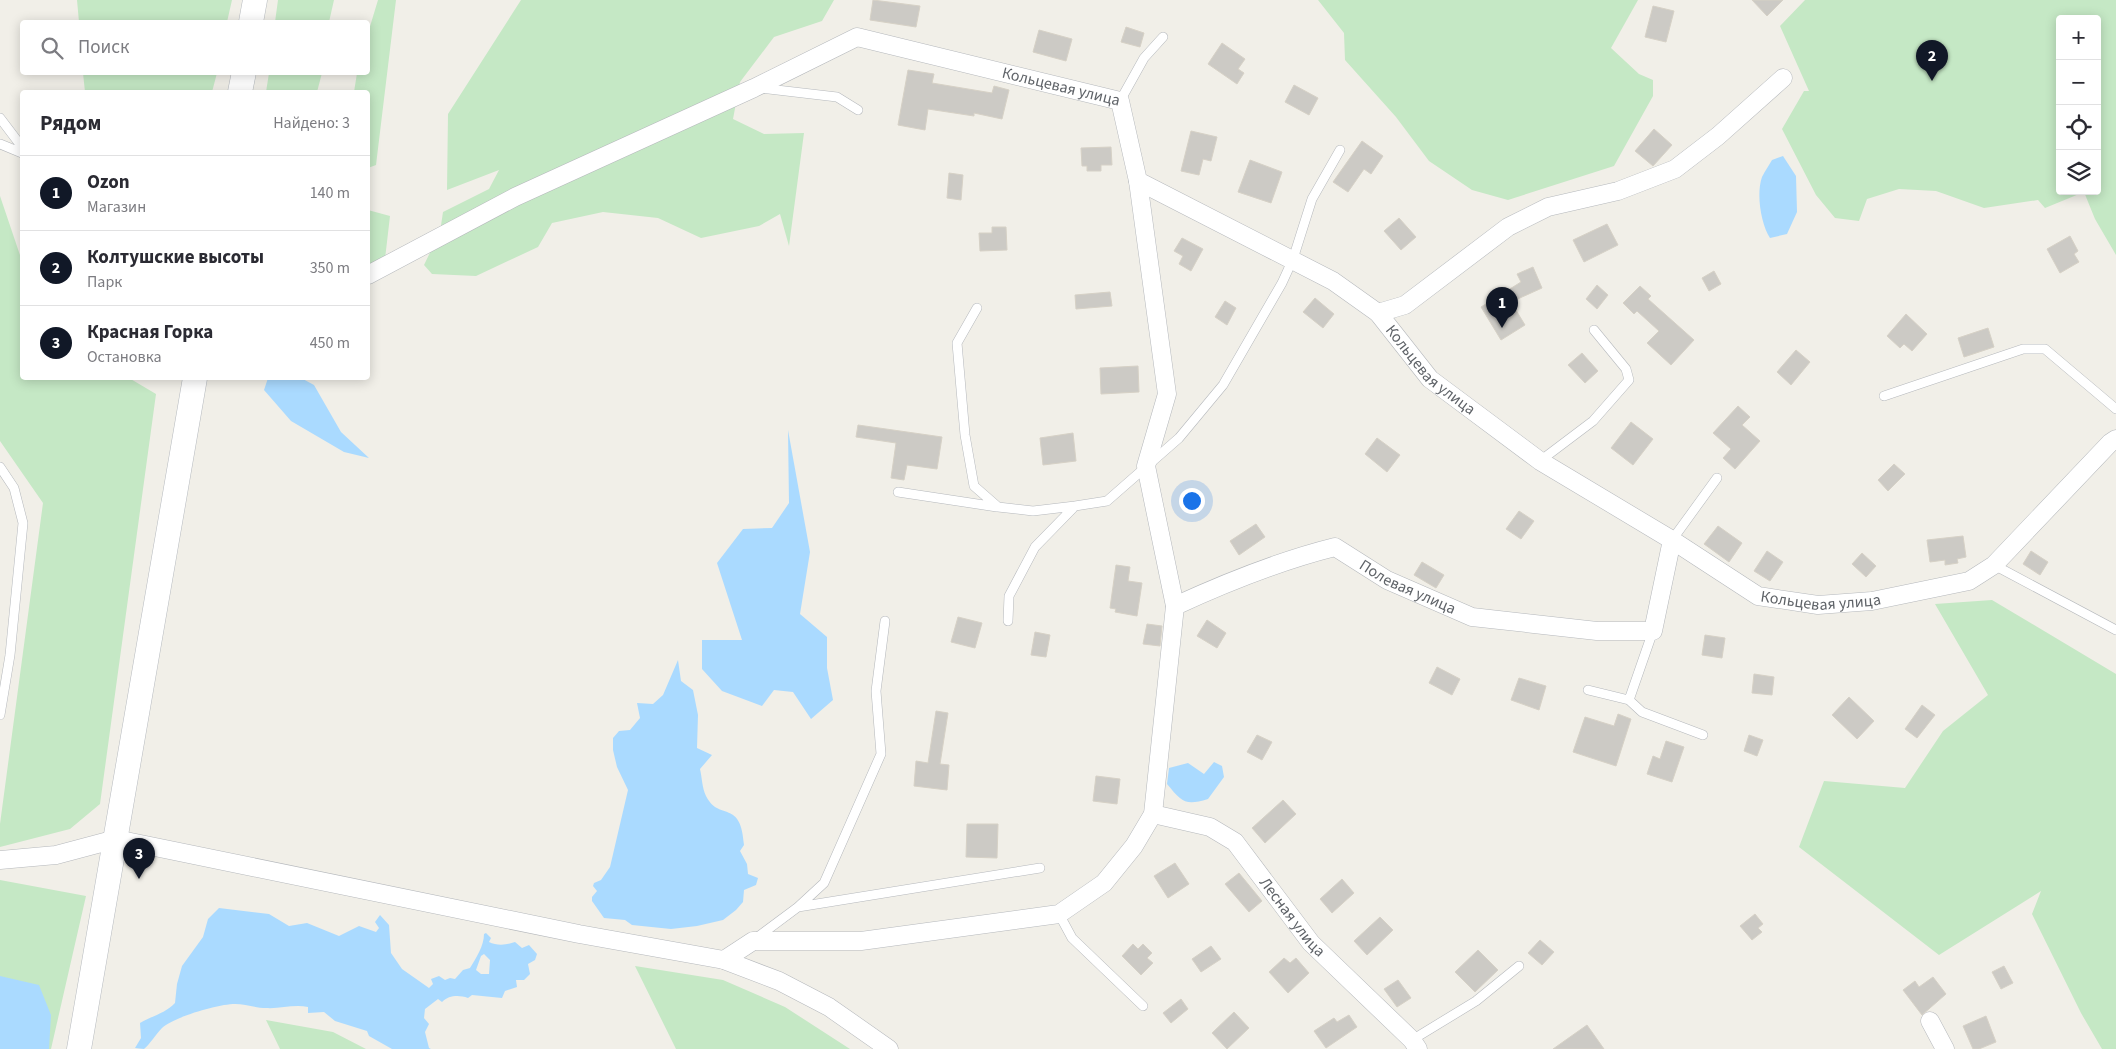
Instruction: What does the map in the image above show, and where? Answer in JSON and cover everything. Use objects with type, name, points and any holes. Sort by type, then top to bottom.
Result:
[{"type":"main road","points":[[252,20],[255,0]]},
{"type":"main road","points":[[240,90],[243,75]]},
{"type":"main road","points":[[79,1049],[195,380]]},
{"type":"street","name":"Кольцевая улица","points":[[370,274],[516,197],[754,88],[857,37],[1120,101],[1138,181],[1333,281],[1378,313],[1430,379],[1540,461],[1672,540],[1758,596],[1818,606],[1872,601],[1969,581],[1994,565],[2110,443],[2116,439]]},
{"type":"street","points":[[1378,313],[1406,305],[1508,226],[1548,207],[1618,192],[1675,169],[1718,136],[1782,78]]},
{"type":"street","points":[[724,960],[753,941],[861,941],[1059,914],[1104,883],[1134,846],[1153,814],[1175,606],[1146,466],[1167,394],[1138,181]]},
{"type":"street","points":[[1653,631],[1672,540]]},
{"type":"street","name":"Полевая улица","points":[[1175,606],[1234,579],[1334,547],[1387,580],[1472,617],[1597,631],[1653,631]]},
{"type":"street","name":"Лесная улица","points":[[1153,814],[1210,827],[1235,842],[1311,943],[1415,1045]]},
{"type":"street","points":[[0,860],[56,855],[116,838],[579,934],[724,960],[779,981],[829,1007],[889,1049]]},
{"type":"street","points":[[1930,1021],[1945,1049]]},
{"type":"lane","points":[[1120,101],[1144,58],[1163,37]]},
{"type":"lane","points":[[754,88],[837,97],[858,110]]},
{"type":"lane","points":[[0,118],[20,144]]},
{"type":"lane","points":[[0,144],[20,151]]},
{"type":"lane","points":[[898,492],[1033,511],[1107,501],[1179,438],[1223,385],[1282,283],[1293,259],[1312,199],[1340,150]]},
{"type":"lane","points":[[977,308],[957,343],[965,435],[974,486],[998,507]]},
{"type":"lane","points":[[1540,461],[1593,421],[1629,380],[1626,369],[1594,330]]},
{"type":"lane","points":[[1884,396],[2023,349],[2045,349],[2116,409]]},
{"type":"lane","points":[[0,468],[14,488],[24,523],[10,655],[0,715]]},
{"type":"lane","points":[[1672,540],[1717,478]]},
{"type":"lane","points":[[1008,622],[1009,596],[1035,547],[1075,506]]},
{"type":"lane","points":[[1994,565],[2116,630]]},
{"type":"lane","points":[[753,941],[824,883],[881,754],[876,691],[885,621]]},
{"type":"lane","points":[[1629,700],[1653,631]]},
{"type":"lane","points":[[1588,690],[1629,700],[1642,712],[1703,735]]},
{"type":"lane","points":[[798,906],[1040,868]]},
{"type":"lane","points":[[1059,914],[1072,938],[1143,1006]]},
{"type":"lane","points":[[1415,1045],[1476,1001],[1519,966]]},
{"type":"green space","points":[[77,0],[232,0],[227,20],[79,20]]},
{"type":"green space","points":[[278,0],[334,0],[329,20],[275,20]]},
{"type":"green space","points":[[378,0],[396,0],[376,165],[370,167],[370,90],[354,90],[357,75],[370,75],[370,26]]},
{"type":"green space","points":[[521,0],[834,0],[822,21],[774,37],[740,82],[733,119],[764,134],[804,133],[789,246],[780,214],[759,226],[701,238],[658,218],[603,212],[552,223],[538,247],[476,276],[432,274],[424,265],[440,232],[443,212],[489,189],[499,170],[447,190],[448,114]]},
{"type":"green space","points":[[1318,0],[1638,0],[1611,48],[1639,74],[1653,80],[1653,96],[1614,166],[1508,200],[1472,190],[1429,161],[1396,117],[1345,60],[1344,33]]},
{"type":"green space","points":[[1805,0],[2116,0],[2116,255],[2095,219],[2085,195],[2101,195],[2101,15],[2056,15],[2056,195],[2077,195],[2045,208],[2038,200],[1984,208],[1936,191],[1899,189],[1867,199],[1859,221],[1835,218],[1816,195],[1782,129],[1804,91],[1809,91],[1780,26]]},
{"type":"green space","points":[[83,75],[216,75],[213,90],[85,90]]},
{"type":"green space","points":[[269,75],[321,75],[318,90],[266,90]]},
{"type":"green space","points":[[0,196],[20,255],[20,380],[132,380],[156,394],[100,804],[70,829],[0,847],[0,824],[43,503],[0,441]]},
{"type":"green space","points":[[370,211],[390,216],[385,259],[370,266]]},
{"type":"green space","points":[[1992,600],[2116,674],[2116,1049],[2102,1049],[2081,1013],[2032,914],[2041,891],[1939,955],[1799,847],[1824,781],[1905,788],[1943,731],[1988,695],[1935,604]]},
{"type":"green space","points":[[0,880],[86,896],[51,1049],[0,1049]]},
{"type":"green space","points":[[635,966],[723,980],[785,1007],[850,1049],[676,1049]]},
{"type":"green space","points":[[266,1020],[333,1032],[366,1049],[280,1049]]},
{"type":"water","points":[[1783,156],[1796,176],[1797,212],[1787,234],[1770,238],[1760,209],[1760,184],[1772,160]]},
{"type":"water","points":[[267,380],[305,380],[314,385],[341,432],[369,458],[344,452],[291,421],[264,390]]},
{"type":"water","points":[[788,430],[810,552],[800,614],[827,637],[827,668],[833,700],[811,719],[793,692],[774,690],[762,706],[722,691],[702,669],[702,640],[742,640],[717,563],[743,529],[772,528],[789,503]]},
{"type":"water","points":[[678,660],[681,681],[693,690],[698,715],[697,748],[712,755],[700,769],[706,796],[711,804],[734,816],[739,821],[744,845],[740,851],[747,864],[748,874],[758,878],[756,885],[744,890],[743,902],[723,920],[671,929],[632,925],[625,920],[604,918],[592,901],[592,897],[597,891],[593,886],[594,883],[601,880],[610,867],[628,790],[617,767],[613,750],[613,738],[619,731],[630,730],[640,718],[637,703],[653,704],[663,695]]},
{"type":"water","points":[[1214,762],[1222,766],[1224,777],[1208,799],[1194,802],[1185,801],[1180,799],[1167,784],[1169,768],[1188,763],[1204,774]]},
{"type":"water","points":[[219,908],[269,914],[289,926],[307,923],[339,936],[359,926],[376,932],[379,928],[375,922],[380,915],[389,925],[391,953],[402,969],[429,988],[433,984],[431,979],[439,976],[445,980],[455,979],[463,970],[470,968],[479,952],[484,934],[486,933],[491,938],[489,942],[502,945],[515,942],[522,948],[529,945],[537,954],[535,960],[528,964],[530,974],[524,980],[516,980],[517,987],[505,991],[502,998],[472,995],[468,998],[454,996],[442,1002],[438,999],[425,1009],[424,1018],[429,1024],[425,1032],[429,1048],[431,1049],[392,1049],[369,1036],[367,1031],[335,1021],[324,1012],[308,1013],[308,1007],[266,1008],[235,1004],[208,1009],[176,1020],[162,1028],[144,1049],[135,1048],[141,1038],[140,1023],[163,1012],[175,1003],[177,984],[182,966],[203,937],[208,919]],"holes":[[[484,954],[490,960],[489,974],[481,974],[476,970],[481,956]]]},
{"type":"water","points":[[0,976],[39,985],[51,1015],[49,1049],[0,1049]]},
{"type":"building","points":[[873,0],[920,6],[916,27],[870,20]]},
{"type":"building","points":[[1752,0],[1783,0],[1767,16]]},
{"type":"building","points":[[1653,6],[1674,11],[1666,42],[1645,37]]},
{"type":"building","points":[[1126,27],[1144,33],[1140,47],[1121,42]]},
{"type":"building","points":[[1039,30],[1072,39],[1066,61],[1033,52]]},
{"type":"building","points":[[1222,43],[1245,59],[1238,69],[1244,73],[1237,84],[1208,64]]},
{"type":"building","points":[[908,70],[934,74],[932,83],[992,93],[994,86],[1009,90],[1002,119],[974,113],[974,116],[928,109],[925,130],[898,125]]},
{"type":"building","points":[[1294,85],[1318,98],[1309,115],[1285,102]]},
{"type":"building","points":[[1654,129],[1672,145],[1653,166],[1635,151]]},
{"type":"building","points":[[1191,131],[1217,137],[1211,161],[1203,159],[1199,175],[1181,171]]},
{"type":"building","points":[[1362,141],[1383,156],[1371,174],[1364,169],[1348,192],[1333,182]]},
{"type":"building","points":[[1111,147],[1112,165],[1101,165],[1101,171],[1087,171],[1087,166],[1082,166],[1081,148]]},
{"type":"building","points":[[1250,160],[1282,172],[1271,203],[1238,192]]},
{"type":"building","points":[[949,173],[963,175],[961,200],[947,198]]},
{"type":"building","points":[[1399,218],[1416,237],[1401,250],[1384,231]]},
{"type":"building","points":[[1607,224],[1618,245],[1584,262],[1573,240]]},
{"type":"building","points":[[992,227],[1006,227],[1007,250],[980,251],[979,233],[992,233]]},
{"type":"building","points":[[2070,236],[2078,251],[2074,254],[2079,262],[2060,273],[2047,249]]},
{"type":"building","points":[[1182,238],[1203,249],[1191,271],[1179,264],[1183,256],[1174,251]]},
{"type":"building","points":[[1533,267],[1542,288],[1511,302],[1525,325],[1501,340],[1481,307],[1521,282],[1517,274]]},
{"type":"building","points":[[1714,271],[1721,284],[1709,291],[1702,278]]},
{"type":"building","points":[[1597,285],[1608,295],[1597,309],[1586,299]]},
{"type":"building","points":[[1640,286],[1651,296],[1648,299],[1694,340],[1671,365],[1647,343],[1659,331],[1637,311],[1634,314],[1623,303]]},
{"type":"building","points":[[1110,292],[1112,306],[1076,309],[1075,295]]},
{"type":"building","points":[[1315,298],[1334,314],[1323,328],[1303,312]]},
{"type":"building","points":[[1225,301],[1236,308],[1227,325],[1215,317]]},
{"type":"building","points":[[1906,314],[1927,334],[1912,351],[1904,344],[1900,348],[1887,336]]},
{"type":"building","points":[[1988,328],[1994,347],[1964,357],[1958,338]]},
{"type":"building","points":[[1796,350],[1810,362],[1791,385],[1777,372]]},
{"type":"building","points":[[1582,353],[1598,371],[1585,383],[1568,365]]},
{"type":"building","points":[[1138,366],[1139,392],[1101,394],[1100,368]]},
{"type":"building","points":[[1738,406],[1750,417],[1742,425],[1760,441],[1735,469],[1723,458],[1731,449],[1713,433]]},
{"type":"building","points":[[1631,422],[1653,439],[1633,465],[1611,448]]},
{"type":"building","points":[[858,425],[942,437],[937,469],[907,465],[904,480],[891,478],[896,443],[856,437]]},
{"type":"building","points":[[1073,433],[1076,461],[1043,465],[1040,438]]},
{"type":"building","points":[[1377,438],[1400,455],[1387,472],[1365,454]]},
{"type":"building","points":[[1894,464],[1905,474],[1888,491],[1878,480]]},
{"type":"building","points":[[1519,511],[1534,521],[1521,539],[1506,529]]},
{"type":"building","points":[[1256,524],[1265,537],[1239,555],[1230,541]]},
{"type":"building","points":[[1718,526],[1742,543],[1729,562],[1704,544]]},
{"type":"building","points":[[1963,536],[1966,557],[1957,559],[1958,563],[1945,565],[1945,560],[1930,562],[1927,540]]},
{"type":"building","points":[[1767,551],[1783,562],[1770,581],[1754,571]]},
{"type":"building","points":[[2031,551],[2048,562],[2040,575],[2023,564]]},
{"type":"building","points":[[1862,553],[1876,566],[1866,577],[1852,564]]},
{"type":"building","points":[[1422,562],[1444,575],[1436,588],[1414,575]]},
{"type":"building","points":[[1116,565],[1130,567],[1128,581],[1142,583],[1137,616],[1115,612],[1116,609],[1110,608]]},
{"type":"building","points":[[958,617],[982,623],[975,648],[951,642]]},
{"type":"building","points":[[1207,620],[1226,633],[1217,648],[1197,636]]},
{"type":"building","points":[[1147,624],[1162,626],[1160,646],[1143,644]]},
{"type":"building","points":[[1035,632],[1050,635],[1046,657],[1031,655]]},
{"type":"building","points":[[1705,635],[1725,638],[1722,658],[1702,655]]},
{"type":"building","points":[[1437,667],[1460,679],[1452,695],[1429,683]]},
{"type":"building","points":[[1754,674],[1774,677],[1772,695],[1752,693]]},
{"type":"building","points":[[1519,678],[1546,686],[1539,710],[1511,700]]},
{"type":"building","points":[[1849,697],[1874,721],[1857,739],[1832,715]]},
{"type":"building","points":[[1922,705],[1935,715],[1917,738],[1905,729]]},
{"type":"building","points":[[936,711],[948,713],[940,764],[949,765],[947,790],[914,786],[916,761],[928,763]]},
{"type":"building","points":[[1618,714],[1631,719],[1616,766],[1573,752],[1585,717],[1614,726]]},
{"type":"building","points":[[1257,735],[1272,742],[1262,760],[1247,752]]},
{"type":"building","points":[[1749,735],[1763,740],[1757,756],[1744,751]]},
{"type":"building","points":[[1666,741],[1684,747],[1672,782],[1647,774],[1653,756],[1660,759]]},
{"type":"building","points":[[1096,776],[1120,779],[1117,804],[1093,801]]},
{"type":"building","points":[[1283,800],[1296,814],[1265,843],[1252,828]]},
{"type":"building","points":[[967,824],[998,824],[997,858],[966,857]]},
{"type":"building","points":[[1175,863],[1189,884],[1168,898],[1154,876]]},
{"type":"building","points":[[1239,873],[1262,901],[1249,912],[1225,884]]},
{"type":"building","points":[[1342,879],[1354,893],[1332,913],[1320,899]]},
{"type":"building","points":[[1755,914],[1763,924],[1758,928],[1762,932],[1752,940],[1740,926]]},
{"type":"building","points":[[1380,917],[1393,930],[1367,955],[1354,941]]},
{"type":"building","points":[[1540,940],[1554,952],[1542,965],[1528,953]]},
{"type":"building","points":[[1133,944],[1138,949],[1143,944],[1152,953],[1147,958],[1153,963],[1141,975],[1122,956]]},
{"type":"building","points":[[1211,946],[1221,959],[1201,972],[1192,959]]},
{"type":"building","points":[[1478,950],[1498,970],[1475,992],[1455,972]]},
{"type":"building","points":[[1284,958],[1290,963],[1296,958],[1309,973],[1288,993],[1269,972]]},
{"type":"building","points":[[2004,966],[2013,983],[2001,989],[1992,972]]},
{"type":"building","points":[[1933,977],[1946,994],[1922,1015],[1903,990],[1915,981],[1919,987]]},
{"type":"building","points":[[1398,980],[1411,998],[1397,1007],[1384,989]]},
{"type":"building","points":[[1181,999],[1188,1009],[1171,1023],[1163,1013]]},
{"type":"building","points":[[1234,1012],[1249,1028],[1227,1049],[1212,1033]]},
{"type":"building","points":[[1349,1015],[1357,1027],[1326,1048],[1314,1031],[1334,1018],[1337,1022]]},
{"type":"building","points":[[1986,1016],[1996,1042],[1979,1049],[1973,1049],[1963,1026]]},
{"type":"building","points":[[1587,1025],[1604,1049],[1553,1049]]},
{"type":"place","name":"Колтушские высоты","points":[[1932,81]]},
{"type":"place","name":"Ozon","points":[[1502,328]]},
{"type":"place","name":"Красная Горка","points":[[139,879]]}]
